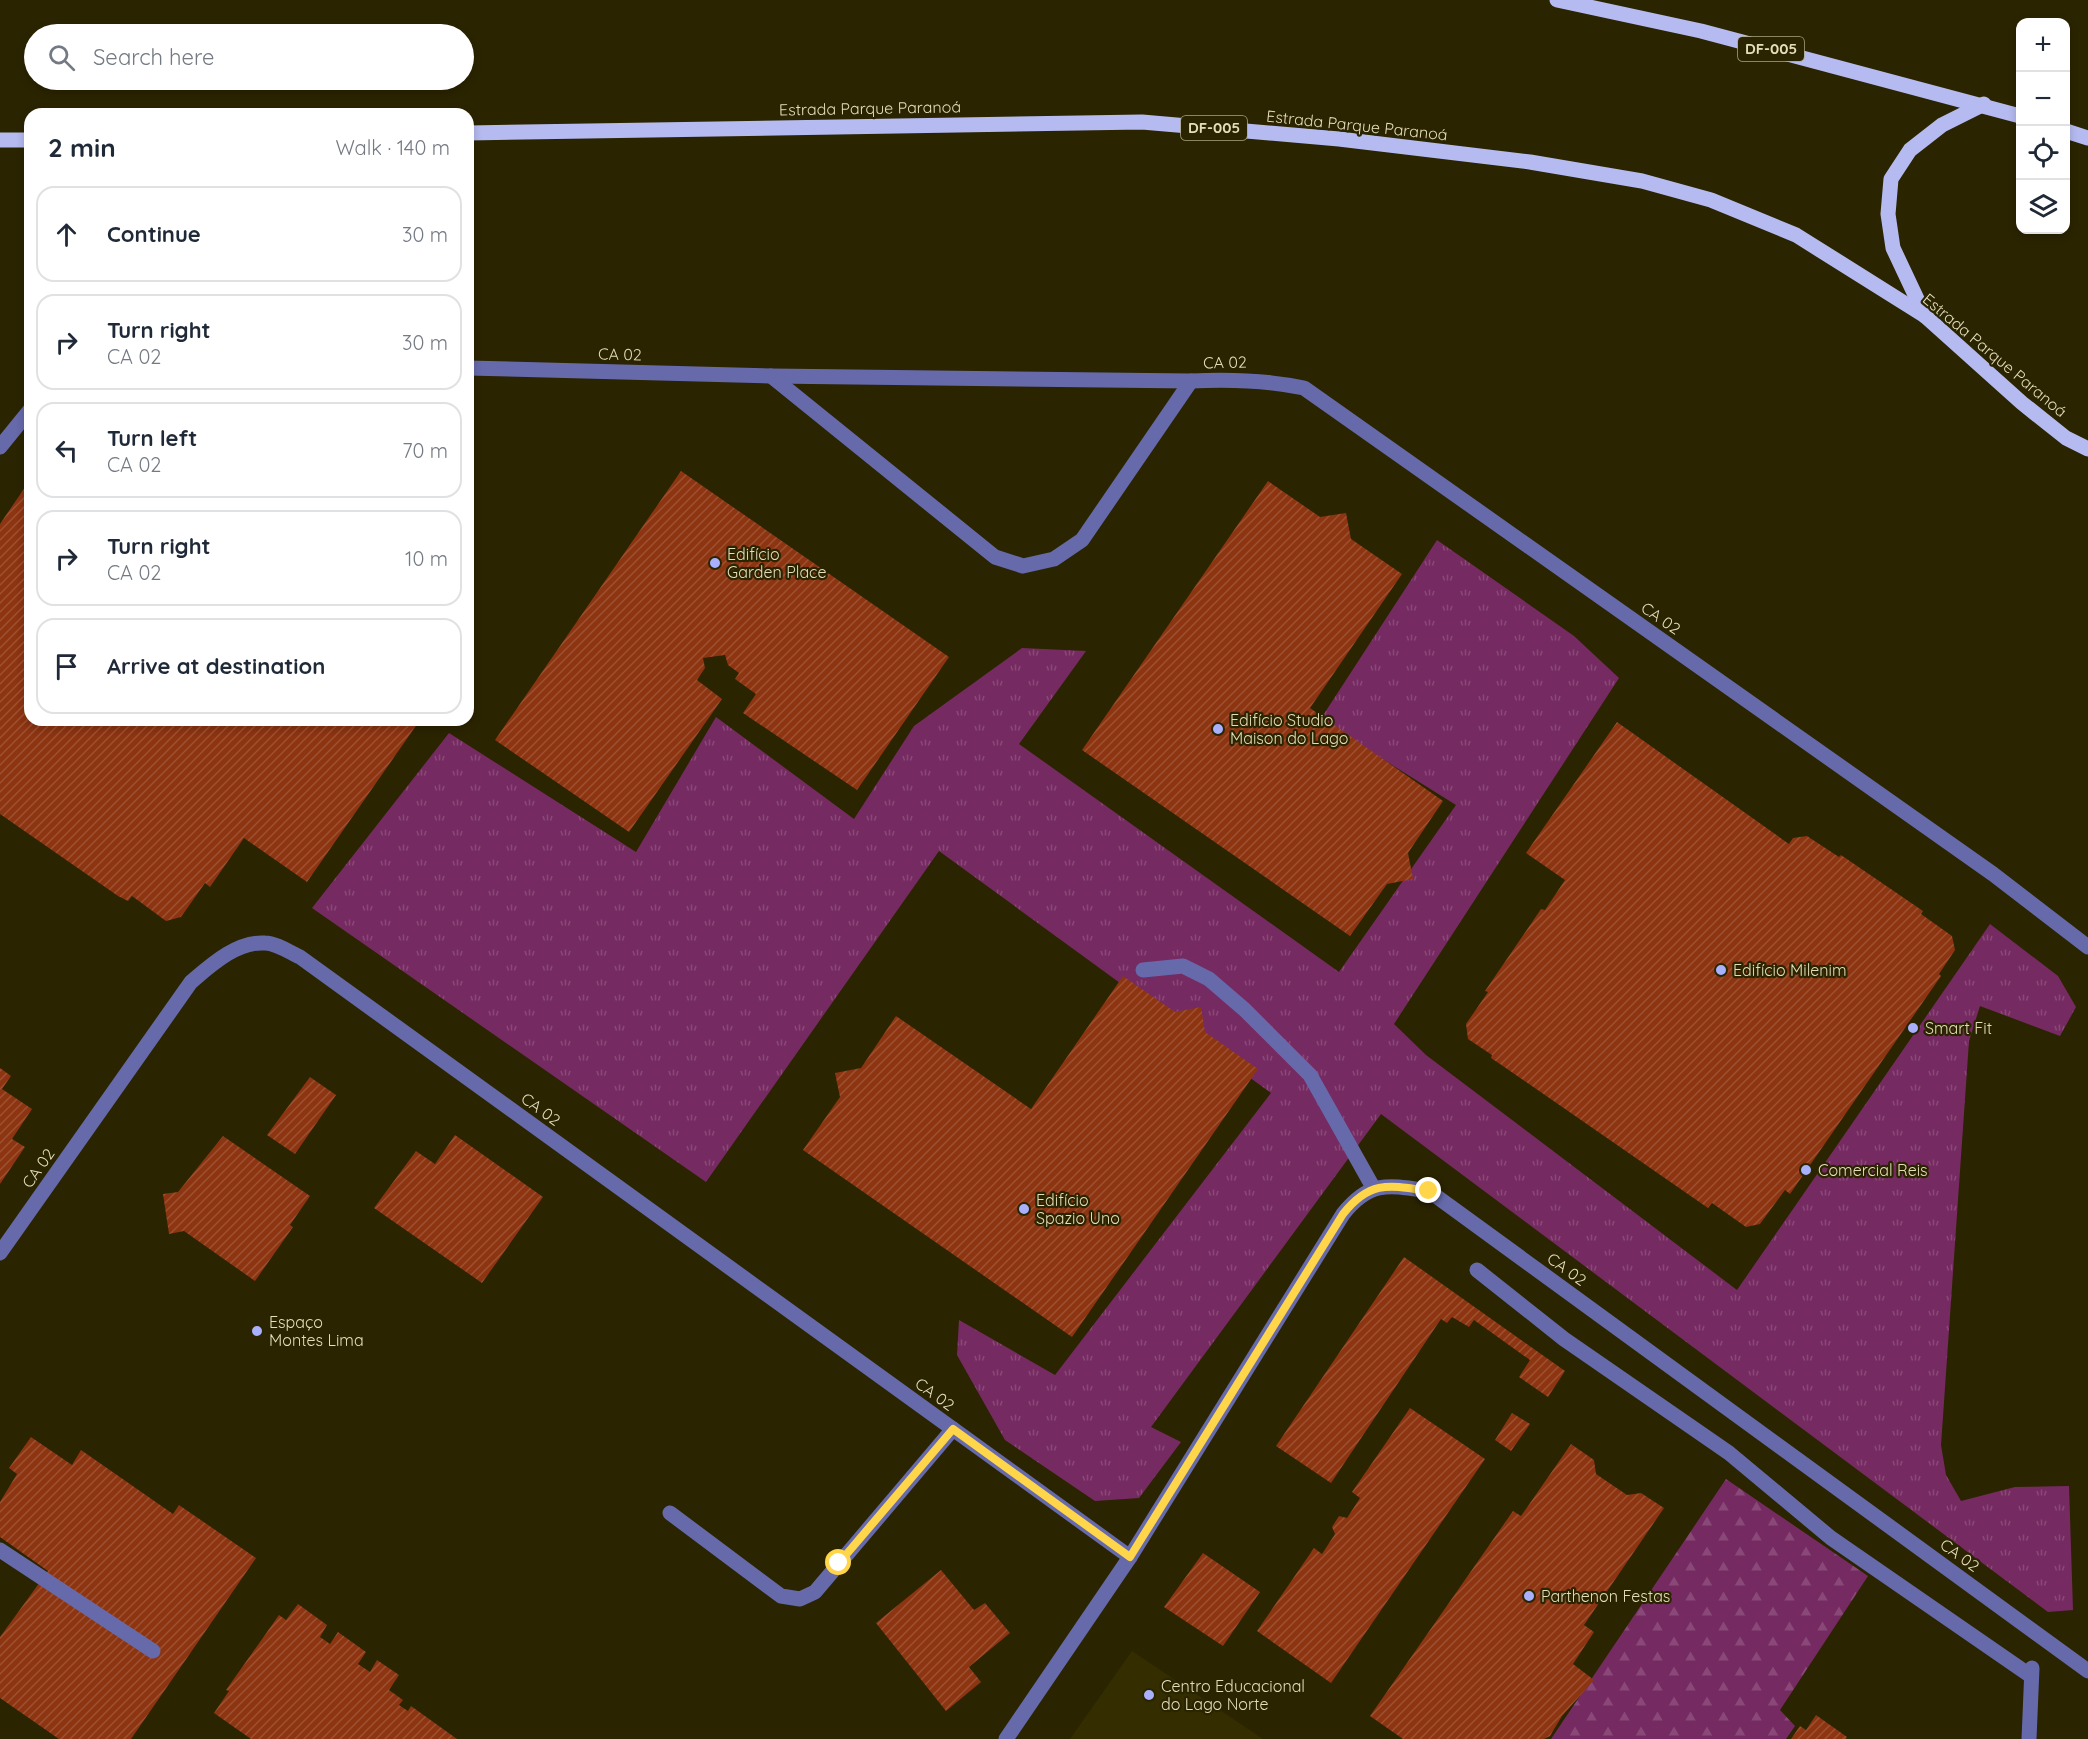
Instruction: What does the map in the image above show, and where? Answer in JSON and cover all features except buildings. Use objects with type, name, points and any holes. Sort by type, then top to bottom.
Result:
[{"type":"main road","name":"DF-005","points":[[1557,0],[1701,31],[1984,104],[2016,115]]},
{"type":"main road","points":[[1925,316],[1893,248],[1888,214],[1891,179],[1910,150],[1942,125],[1984,104]]},
{"type":"main road","name":"Estrada Parque Paranoá","points":[[474,133],[1142,122],[1340,139],[1530,162],[1642,181],[1711,200],[1796,235],[1925,316],[2022,403],[2066,438],[2088,449]]},
{"type":"main road","points":[[2070,132],[2087,138]]},
{"type":"main road","points":[[0,140],[24,140]]},
{"type":"street","name":"CA 02","points":[[474,368],[771,376],[1265,380],[1304,388],[1993,874],[2088,947]]},
{"type":"street","name":"CA 02","points":[[771,376],[995,557],[1023,566],[1053,560],[1082,540],[1191,381]]},
{"type":"street","points":[[0,447],[24,417]]},
{"type":"street","name":"CA 02","points":[[0,1253],[191,982],[217,960],[243,947],[266,942],[300,957],[1130,1557]]},
{"type":"street","points":[[1006,1739],[1130,1557],[1343,1214],[1357,1197],[1374,1189],[1310,1075],[1245,1010],[1209,979],[1183,966],[1143,970]]},
{"type":"street","name":"CA 02","points":[[1374,1189],[1395,1186],[1429,1191],[2088,1671]]},
{"type":"street","points":[[1477,1270],[1564,1339],[1730,1453],[1831,1538],[2031,1670],[2029,1739]]},
{"type":"street","points":[[670,1513],[781,1596],[800,1599],[815,1592],[953,1429]]},
{"type":"street","points":[[0,1550],[153,1651]]},
{"type":"shaded area","name":"Centro Educacional do Lago Norte","points":[[1132,1651],[1263,1739],[1070,1739]]},
{"type":"green space","points":[[1437,540],[1574,636],[1619,678],[1394,1024],[1426,1055],[1737,1290],[1990,924],[2058,976],[2076,1007],[2060,1036],[1980,1006],[1969,1041],[1941,1445],[1946,1475],[1961,1501],[2015,1487],[2069,1486],[2073,1610],[2048,1612],[1381,1114],[1151,1427],[1181,1442],[1139,1498],[1095,1501],[1005,1440],[957,1355],[959,1320],[1055,1375],[1271,1093],[939,851],[706,1182],[312,908],[449,733],[636,852],[716,717],[854,819],[914,726],[1022,648],[1086,651],[1019,744],[1339,972],[1456,805],[1320,720]]},
{"type":"green space","points":[[1726,1479],[1868,1576],[1780,1710],[1795,1726],[1786,1739],[1551,1739]]},
{"type":"place","name":"Edifício Garden Place","points":[[715,563]]},
{"type":"place","name":"Edifício Studio Maison do Lago","points":[[1218,729]]},
{"type":"place","name":"Edifício Milenim","points":[[1721,970]]},
{"type":"place","name":"Smart Fit","points":[[1913,1028]]},
{"type":"place","name":"Comercial Reis","points":[[1806,1170]]},
{"type":"place","name":"Edifício Spazio Uno","points":[[1024,1209]]},
{"type":"place","name":"Espaço Montes Lima","points":[[257,1331]]},
{"type":"place","name":"Parthenon Festas","points":[[1529,1596]]},
{"type":"place","name":"Centro Educacional do Lago Norte","points":[[1149,1695]]},
{"type":"route","points":[[839,1563],[953,1429],[1130,1557],[1343,1214],[1357,1197],[1374,1189],[1395,1186],[1429,1191]]}]
